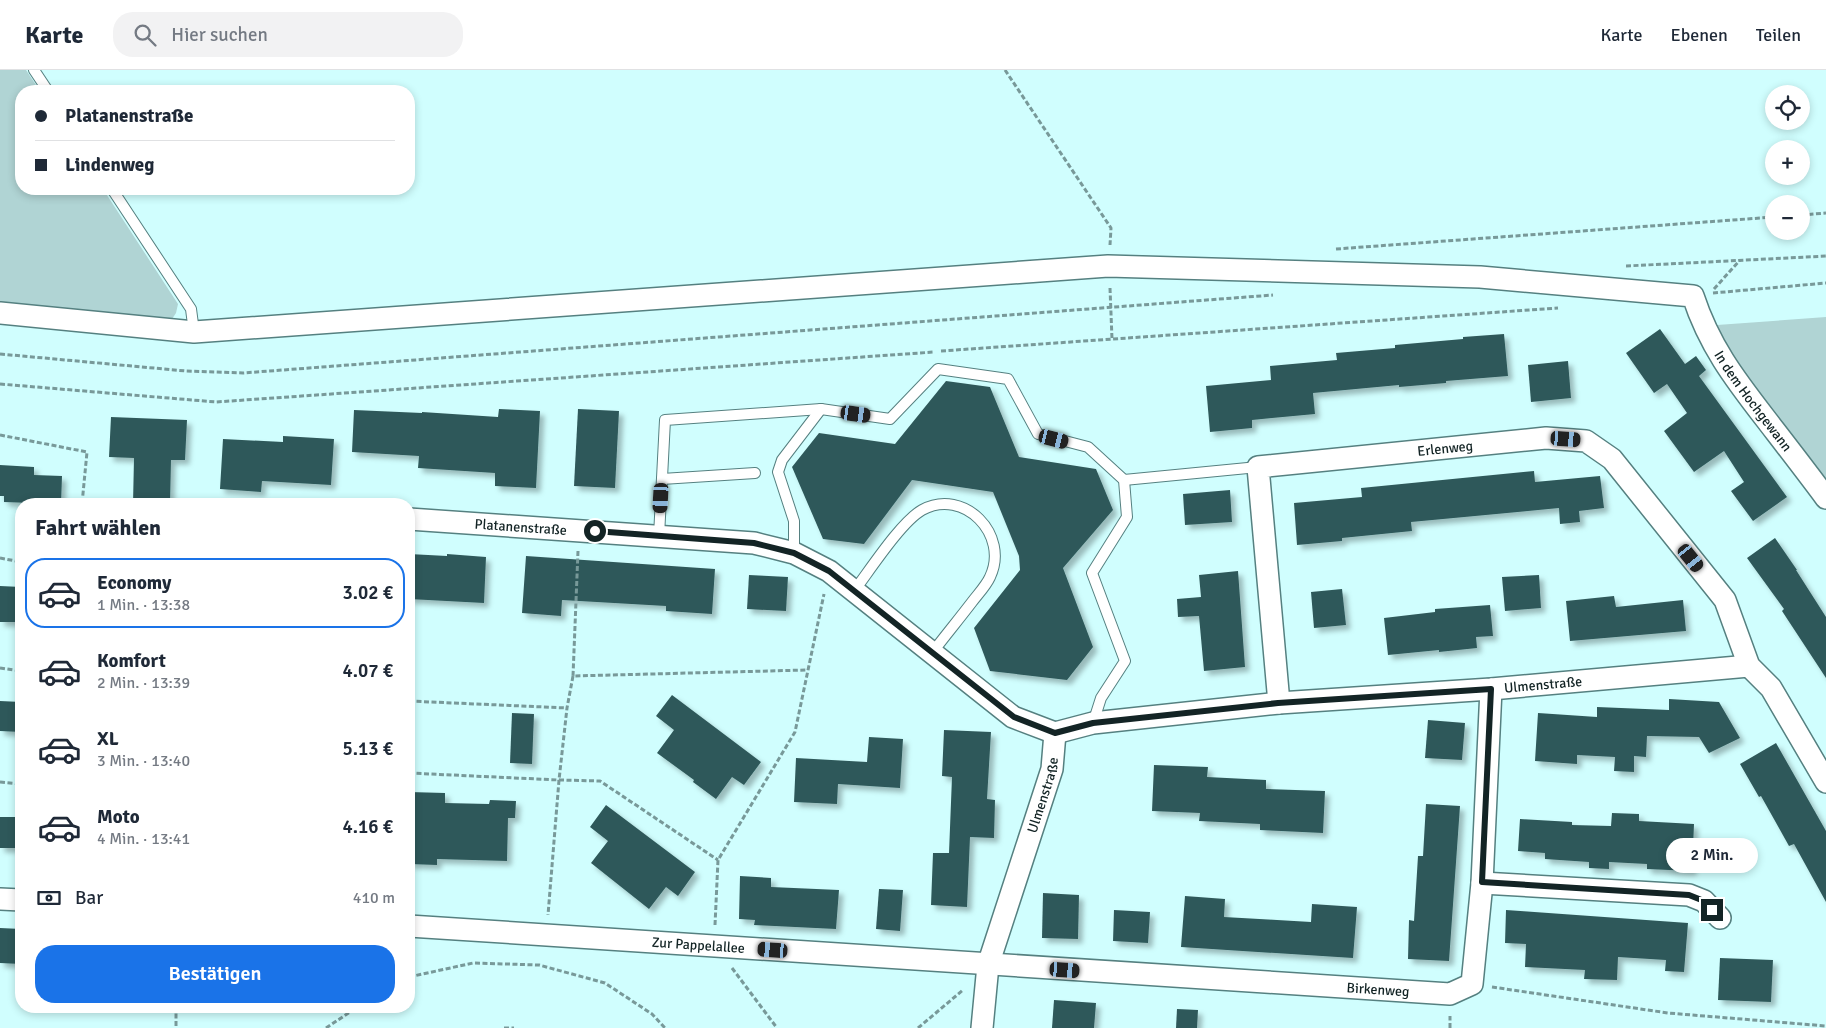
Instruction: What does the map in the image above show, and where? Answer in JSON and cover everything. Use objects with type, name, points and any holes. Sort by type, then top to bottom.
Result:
[{"type":"street","points":[[0,313],[194,332],[1108,266],[1480,278],[1702,294]]},
{"type":"street","name":"In dem Hochgewann","points":[[1702,294],[1700,318],[1715,348],[1748,396],[1826,498]]},
{"type":"street","name":"Erlenweg","points":[[1258,467],[1546,438],[1586,441],[1612,459],[1725,600],[1749,666]]},
{"type":"street","points":[[1258,467],[1278,703]]},
{"type":"street","name":"Platanenstraße","points":[[415,519],[754,543],[794,553],[829,571],[1014,717],[1055,733]]},
{"type":"street","points":[[1749,666],[1771,688],[1826,782]]},
{"type":"street","name":"Ulmenstraße","points":[[982,1028],[988,965],[1052,769],[1055,733],[1093,723],[1278,703],[1491,689],[1749,666]]},
{"type":"street","points":[[1472,984],[1482,882],[1491,689]]},
{"type":"street","points":[[1482,882],[1689,895],[1704,901],[1720,918]]},
{"type":"street","points":[[0,899],[15,900]]},
{"type":"street","name":"Zur Pappelallee","points":[[415,926],[988,965]]},
{"type":"street","name":"Birkenweg","points":[[988,965],[1450,994],[1472,984]]},
{"type":"lane","points":[[34,70],[44,85]]},
{"type":"lane","points":[[116,195],[191,309],[194,332]]},
{"type":"lane","points":[[659,536],[665,420],[822,409],[890,419],[938,368],[1008,379],[1038,434],[1088,447],[1124,480],[1128,517],[1092,573],[1125,662],[1101,698],[1093,723]]},
{"type":"lane","points":[[794,553],[794,521],[778,472],[782,460],[822,409]]},
{"type":"lane","points":[[1124,480],[1258,467]]},
{"type":"lane","points":[[662,479],[756,473]]},
{"type":"lane","points":[[854,591],[909,519],[924,509],[941,505],[959,506],[975,514],[987,527],[994,544],[995,561],[990,578],[932,653]]},
{"type":"path","points":[[1005,70],[1111,228],[1108,266],[1112,339]]},
{"type":"path","points":[[1810,214],[1826,213]]},
{"type":"path","points":[[1327,250],[1765,218]]},
{"type":"path","points":[[1626,266],[1826,256]]},
{"type":"path","points":[[1702,294],[1740,260]]},
{"type":"path","points":[[1702,294],[1826,284]]},
{"type":"path","points":[[0,354],[186,371],[243,373],[1278,294]]},
{"type":"path","points":[[0,384],[216,402],[1564,307]]},
{"type":"path","points":[[0,435],[87,452],[83,498]]},
{"type":"path","points":[[546,935],[559,780],[567,708],[573,676],[579,530]]},
{"type":"path","points":[[0,558],[15,561]]},
{"type":"path","points":[[777,1028],[714,946],[718,860],[795,732],[829,571]]},
{"type":"path","points":[[0,668],[15,670]]},
{"type":"path","points":[[573,676],[807,670]]},
{"type":"path","points":[[415,701],[567,708]]},
{"type":"path","points":[[415,773],[600,781],[718,860]]},
{"type":"path","points":[[0,782],[15,783]]},
{"type":"path","points":[[415,975],[473,963],[539,965],[605,983],[652,1014],[665,1028]]},
{"type":"path","points":[[918,1028],[958,996],[988,965]]},
{"type":"path","points":[[1472,984],[1668,1013],[1826,1026]]},
{"type":"path","points":[[176,1013],[176,1028]]},
{"type":"path","points":[[326,1028],[348,1013]]},
{"type":"path","points":[[504,1028],[514,1028]]},
{"type":"shaded area","points":[[0,70],[26,70],[36,85],[15,85],[15,195],[107,195],[178,304],[176,313],[170,322],[0,305]]},
{"type":"shaded area","points":[[1826,317],[1826,480],[1724,347],[1717,325]]},
{"type":"building","points":[[1660,329],[1685,364],[1696,356],[1706,370],[1699,376],[1787,497],[1753,521],[1731,491],[1744,482],[1724,451],[1694,472],[1664,431],[1687,413],[1667,384],[1654,393],[1626,353]]},
{"type":"building","points":[[1504,334],[1508,376],[1446,381],[1446,383],[1399,387],[1399,385],[1313,393],[1315,414],[1252,420],[1252,428],[1210,432],[1206,386],[1271,380],[1270,366],[1337,360],[1336,353],[1395,348],[1395,345]]},
{"type":"building","points":[[1568,361],[1571,398],[1531,402],[1528,365]]},
{"type":"building","points":[[946,381],[990,387],[1019,457],[1096,469],[1113,510],[1063,568],[1093,647],[1067,680],[990,671],[974,628],[1020,570],[1019,556],[993,492],[912,480],[864,544],[823,539],[792,467],[819,433],[895,444]]},
{"type":"building","points":[[499,409],[540,411],[536,488],[495,486],[495,473],[418,468],[419,456],[352,452],[354,410],[498,417]]},
{"type":"building","points":[[578,409],[619,411],[615,488],[574,486]]},
{"type":"building","points":[[111,417],[187,420],[185,460],[171,460],[170,498],[133,498],[134,458],[109,457]]},
{"type":"building","points":[[283,436],[334,439],[331,485],[262,481],[261,492],[220,489],[223,439],[283,442]]},
{"type":"building","points":[[0,465],[34,467],[34,475],[62,476],[61,498],[15,498],[15,502],[4,502],[4,496],[0,496]]},
{"type":"building","points":[[1534,471],[1535,482],[1600,476],[1604,508],[1579,511],[1580,522],[1560,524],[1559,508],[1411,522],[1412,531],[1342,538],[1342,541],[1297,545],[1294,503],[1362,497],[1361,488]]},
{"type":"building","points":[[1230,490],[1232,522],[1185,525],[1183,494]]},
{"type":"building","points":[[1775,538],[1826,617],[1826,678],[1782,611],[1784,609],[1747,558]]},
{"type":"building","points":[[415,554],[447,556],[447,554],[486,557],[484,603],[415,599]]},
{"type":"building","points":[[526,556],[715,569],[712,614],[666,611],[666,606],[562,600],[561,616],[522,613]]},
{"type":"building","points":[[1238,571],[1245,667],[1204,671],[1199,616],[1178,617],[1177,599],[1201,597],[1199,575]]},
{"type":"building","points":[[749,575],[788,577],[786,611],[747,609]]},
{"type":"building","points":[[1539,575],[1541,608],[1505,611],[1502,577]]},
{"type":"building","points":[[0,586],[15,587],[15,622],[0,622]]},
{"type":"building","points":[[1342,589],[1346,625],[1314,628],[1311,592]]},
{"type":"building","points":[[1614,596],[1616,607],[1683,600],[1686,631],[1570,641],[1566,601]]},
{"type":"building","points":[[1490,605],[1493,636],[1476,637],[1477,648],[1388,655],[1384,618],[1435,612],[1435,609]]},
{"type":"building","points":[[672,695],[761,762],[744,785],[732,777],[716,799],[657,753],[674,730],[656,716]]},
{"type":"building","points":[[1669,699],[1719,702],[1740,738],[1709,753],[1699,737],[1647,736],[1646,757],[1634,756],[1634,772],[1614,771],[1615,757],[1577,755],[1577,764],[1535,761],[1538,713],[1597,717],[1597,707],[1669,710]]},
{"type":"building","points":[[0,701],[15,702],[15,732],[0,731]]},
{"type":"building","points":[[512,713],[534,714],[532,764],[510,763]]},
{"type":"building","points":[[1428,720],[1465,723],[1462,760],[1425,758]]},
{"type":"building","points":[[944,730],[991,732],[987,799],[995,800],[994,838],[970,837],[967,907],[931,905],[933,853],[949,853],[952,777],[942,776]]},
{"type":"building","points":[[869,737],[903,739],[900,788],[838,784],[837,804],[794,802],[796,758],[867,762]]},
{"type":"building","points":[[1776,743],[1826,831],[1826,902],[1794,844],[1789,846],[1761,796],[1759,797],[1740,764]]},
{"type":"building","points":[[1154,765],[1208,767],[1207,777],[1266,780],[1266,789],[1325,791],[1323,833],[1260,830],[1260,824],[1199,821],[1200,813],[1152,811]]},
{"type":"building","points":[[415,792],[445,793],[445,803],[489,804],[490,800],[516,801],[515,818],[508,818],[507,861],[437,859],[437,865],[415,864]]},
{"type":"building","points":[[1426,804],[1460,806],[1449,961],[1408,959],[1409,920],[1414,921],[1418,856],[1423,856]]},
{"type":"building","points":[[606,805],[695,872],[678,896],[666,887],[649,909],[591,863],[608,841],[590,827]]},
{"type":"building","points":[[1612,813],[1639,814],[1639,821],[1694,824],[1692,871],[1647,869],[1647,864],[1609,862],[1609,869],[1589,868],[1589,862],[1545,859],[1545,853],[1518,851],[1520,819],[1572,822],[1572,825],[1611,826]]},
{"type":"building","points":[[0,817],[15,817],[15,848],[0,848]]},
{"type":"building","points":[[740,876],[771,878],[771,887],[839,890],[836,929],[754,925],[755,920],[739,919]]},
{"type":"building","points":[[879,889],[903,890],[900,931],[876,929]]},
{"type":"building","points":[[1043,893],[1079,895],[1078,939],[1042,938]]},
{"type":"building","points":[[1185,896],[1225,899],[1224,917],[1311,922],[1312,904],[1357,907],[1353,958],[1181,947]]},
{"type":"building","points":[[1114,910],[1150,912],[1148,943],[1113,941]]},
{"type":"building","points":[[1506,910],[1688,923],[1684,972],[1665,971],[1666,960],[1618,957],[1617,980],[1584,979],[1585,970],[1525,967],[1526,944],[1505,943]]},
{"type":"building","points":[[0,928],[15,929],[15,964],[0,963]]},
{"type":"building","points":[[1720,958],[1773,960],[1771,1002],[1718,1000]]},
{"type":"building","points":[[1054,1000],[1096,1003],[1094,1028],[1052,1028]]},
{"type":"building","points":[[1177,1009],[1198,1010],[1197,1028],[1176,1028]]},
{"type":"route","points":[[595,531],[754,543],[794,553],[829,571],[1014,717],[1055,733],[1093,723],[1278,703],[1491,689],[1482,882],[1689,895],[1704,901],[1712,910]]}]
